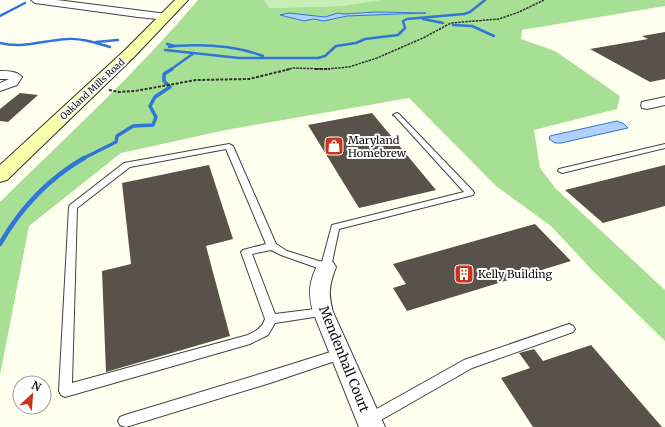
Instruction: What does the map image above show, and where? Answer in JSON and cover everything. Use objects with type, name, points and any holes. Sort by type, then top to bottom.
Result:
[{"type":"street","points":[[34,0],[167,17]]},
{"type":"street","name":"Oakland Mills Road","points":[[0,176],[129,54],[167,17],[182,0]]},
{"type":"street","points":[[0,75],[10,75],[16,77],[13,82],[0,86]]},
{"type":"street","points":[[647,105],[665,101]]},
{"type":"street","name":"Mendenhall Court","points":[[326,267],[321,280],[319,296],[323,312],[371,423]]},
{"type":"lane","points":[[272,246],[246,252],[271,319],[268,328],[261,334],[250,339],[65,391],[73,207],[127,164],[229,146],[272,246],[284,253],[326,267],[335,227],[470,193],[397,115]]},
{"type":"lane","points":[[562,171],[665,146]]},
{"type":"lane","points":[[271,319],[323,312]]},
{"type":"lane","points":[[371,423],[468,364],[569,329]]},
{"type":"lane","points":[[125,421],[340,354]]},
{"type":"path","points":[[109,90],[119,92],[135,91],[196,80],[249,79],[292,68],[326,69],[349,66],[377,58],[423,38],[451,23],[499,19],[519,12],[544,0]]},
{"type":"green space","points":[[198,0],[264,0],[269,8],[341,6],[380,0],[665,0],[665,6],[522,30],[521,39],[555,51],[620,96],[617,109],[534,130],[540,168],[556,189],[665,290],[665,341],[593,271],[551,226],[496,186],[409,98],[226,130],[121,153],[29,226],[0,375],[0,202],[151,53]]},
{"type":"green space","points":[[264,0],[380,0],[341,6],[269,8]]},
{"type":"water","points":[[289,13],[325,17],[338,13],[426,13],[347,16],[324,21],[313,19],[304,21],[280,15]]},
{"type":"water","points":[[617,121],[624,124],[628,128],[561,143],[555,143],[549,139],[550,136]]},
{"type":"building","points":[[665,32],[665,79],[650,82],[590,49],[648,39],[642,36]]},
{"type":"building","points":[[20,93],[38,95],[8,122],[0,121],[0,109]]},
{"type":"building","points":[[372,113],[436,190],[359,208],[308,125]]},
{"type":"building","points":[[209,165],[233,239],[206,246],[230,336],[106,372],[102,271],[131,264],[122,183]]},
{"type":"building","points":[[665,165],[665,206],[603,223],[565,190]]},
{"type":"building","name":"Kelly Building","points":[[535,224],[571,261],[407,311],[393,288],[406,284],[393,264]]},
{"type":"building","points":[[591,345],[662,427],[533,427],[501,378],[530,368],[519,353],[534,349],[543,361]]},
{"type":"waterway","points":[[194,53],[239,58],[318,58],[325,56],[336,46],[356,43],[365,39],[398,35],[405,28],[403,21],[407,19],[464,14],[470,12],[485,0]]},
{"type":"waterway","points":[[0,16],[25,3]]},
{"type":"waterway","points":[[423,19],[443,23]]},
{"type":"waterway","points":[[453,25],[472,26],[494,36]]},
{"type":"waterway","points":[[0,43],[9,45],[25,45],[78,39],[110,47]]},
{"type":"waterway","points":[[96,42],[118,40]]},
{"type":"waterway","points":[[167,44],[175,46]]},
{"type":"waterway","points":[[175,46],[197,45],[230,47],[263,56]]},
{"type":"waterway","points":[[169,47],[175,46]]},
{"type":"waterway","points":[[165,50],[194,53]]},
{"type":"waterway","points":[[170,70],[194,53]]},
{"type":"waterway","points":[[84,158],[116,142],[117,136],[133,126],[153,125],[156,117],[150,106],[155,97],[170,87],[164,81],[164,74],[172,69]]},
{"type":"waterway","points":[[0,244],[16,219],[36,196],[58,175],[84,158]]},
{"type":"place","name":"Maryland Homebrew","points":[[334,146]]},
{"type":"place","name":"Kelly Building","points":[[464,274]]}]
